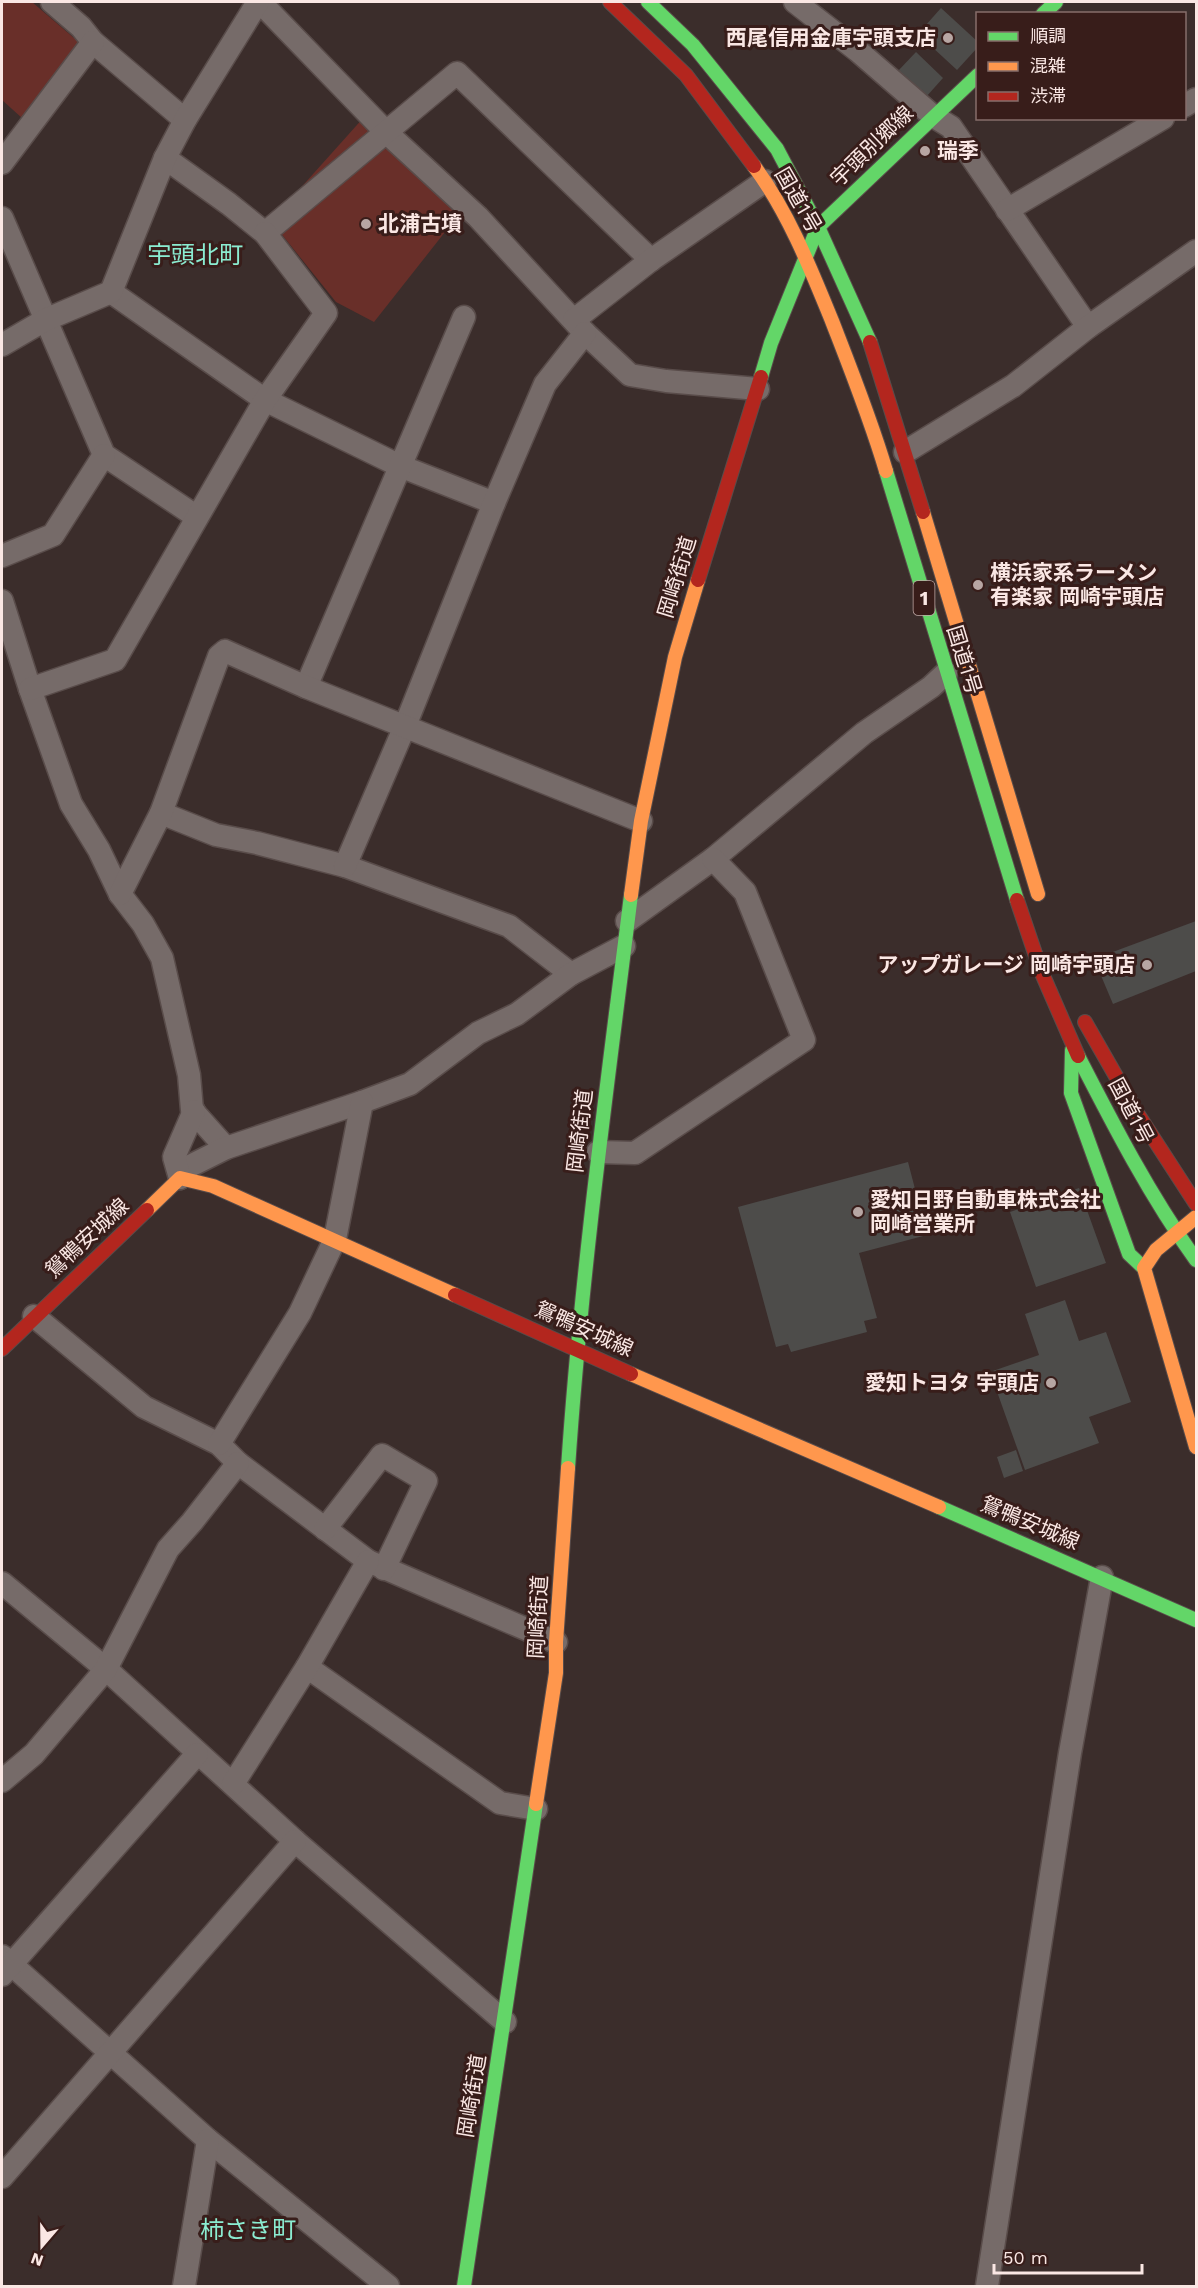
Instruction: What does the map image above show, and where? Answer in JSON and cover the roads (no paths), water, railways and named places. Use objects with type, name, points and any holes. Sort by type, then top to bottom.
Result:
[{"type":"main road","name":"国道1号","points":[[610,2],[686,75],[765,181],[806,256],[843,349],[884,465],[1002,856],[1034,950],[1072,1044],[1117,1131],[1176,1232],[1197,1260]]},
{"type":"main road","name":"国道1号","points":[[648,2],[693,45],[777,149],[818,227],[868,336],[1042,907]]},
{"type":"main road","name":"宇頭別郷線","points":[[806,256],[818,227],[976,77]]},
{"type":"main road","name":"岡崎街道","points":[[464,2286],[556,1673],[556,1642],[576,1350],[598,1152],[640,821],[675,657],[771,343],[806,256]]},
{"type":"main road","name":"国道1号","points":[[1078,1005],[1087,1027],[1137,1113],[1197,1204]]},
{"type":"main road","points":[[1072,1044],[1071,1093],[1129,1254],[1144,1268],[1197,1447]]},
{"type":"main road","name":"鴛鴨安城線","points":[[2,1349],[180,1178],[213,1186],[335,1239],[576,1350],[1197,1620]]},
{"type":"main road","points":[[1144,1268],[1155,1250],[1197,1217]]},
{"type":"street","points":[[52,2],[81,27],[93,42],[185,120]]},
{"type":"street","points":[[2,345],[45,320],[111,292],[165,158],[185,120],[259,2],[387,133],[478,217],[579,326],[630,375],[666,381],[758,388]]},
{"type":"street","points":[[795,2],[858,51],[933,116],[951,127],[1088,327]]},
{"type":"street","points":[[2,163],[93,42]]},
{"type":"street","points":[[265,233],[457,73],[651,260]]},
{"type":"street","points":[[1007,210],[1159,120]]},
{"type":"street","points":[[30,689],[115,660],[265,400],[326,313],[265,233],[165,158]]},
{"type":"street","points":[[345,866],[545,384],[579,326],[651,260],[765,181]]},
{"type":"street","points":[[2,218],[104,455],[197,517]]},
{"type":"street","points":[[905,452],[1013,386],[1088,327],[1196,252]]},
{"type":"street","points":[[111,292],[265,400],[400,465],[494,503]]},
{"type":"street","points":[[306,687],[464,316]]},
{"type":"street","points":[[2,556],[53,535],[104,455]]},
{"type":"street","points":[[2,601],[30,689],[71,804],[99,850],[120,894],[143,924],[162,958],[189,1075],[194,1112],[174,1157],[180,1178]]},
{"type":"street","points":[[120,894],[161,813],[219,656],[225,651],[306,687],[640,821]]},
{"type":"street","points":[[627,921],[712,859],[864,733],[931,687],[946,673]]},
{"type":"street","points":[[161,813],[216,835],[257,843],[345,866],[509,926],[571,974]]},
{"type":"street","points":[[598,1152],[635,1153],[804,1040],[746,892],[712,859]]},
{"type":"street","points":[[180,1178],[190,1166],[226,1148],[410,1084],[478,1033],[517,1014],[571,974],[624,945]]},
{"type":"street","points":[[219,1444],[300,1313],[335,1239],[362,1102]]},
{"type":"street","points":[[194,1112],[226,1148]]},
{"type":"street","points":[[34,1316],[144,1407],[219,1444],[238,1463],[376,1565],[556,1642]]},
{"type":"street","points":[[233,1784],[307,1667],[376,1565],[426,1481],[382,1455],[325,1529]]},
{"type":"street","points":[[2,1781],[34,1754],[106,1670],[168,1549],[238,1463]]},
{"type":"street","points":[[987,2286],[1070,1754],[1102,1577]]},
{"type":"street","points":[[2,1583],[106,1670],[196,1754],[505,2022]]},
{"type":"street","points":[[307,1667],[500,1803],[536,1809]]},
{"type":"street","points":[[196,1754],[5,1965],[110,2052],[208,2140],[388,2286]]},
{"type":"street","points":[[2,2177],[295,1841]]},
{"type":"street","points":[[184,2286],[208,2140]]},
{"type":"place","name":"西尾信用金庫宇頭支店","points":[[948,38]]},
{"type":"place","name":"瑞季","points":[[925,151]]},
{"type":"place","name":"北浦古墳","points":[[366,224]]},
{"type":"place","name":"横浜家系ラーメン 有楽家 岡崎宇頭店","points":[[978,585]]},
{"type":"place","name":"アップガレージ 岡崎宇頭店","points":[[1147,965]]},
{"type":"place","name":"愛知日野自動車株式会社 岡崎営業所","points":[[858,1212]]},
{"type":"place","name":"愛知トヨタ 宇頭店","points":[[1051,1383]]},
{"type":"district","name":"宇頭北町","points":[[195,255]]},
{"type":"district","name":"柿さき町","points":[[248,2230]]}]
